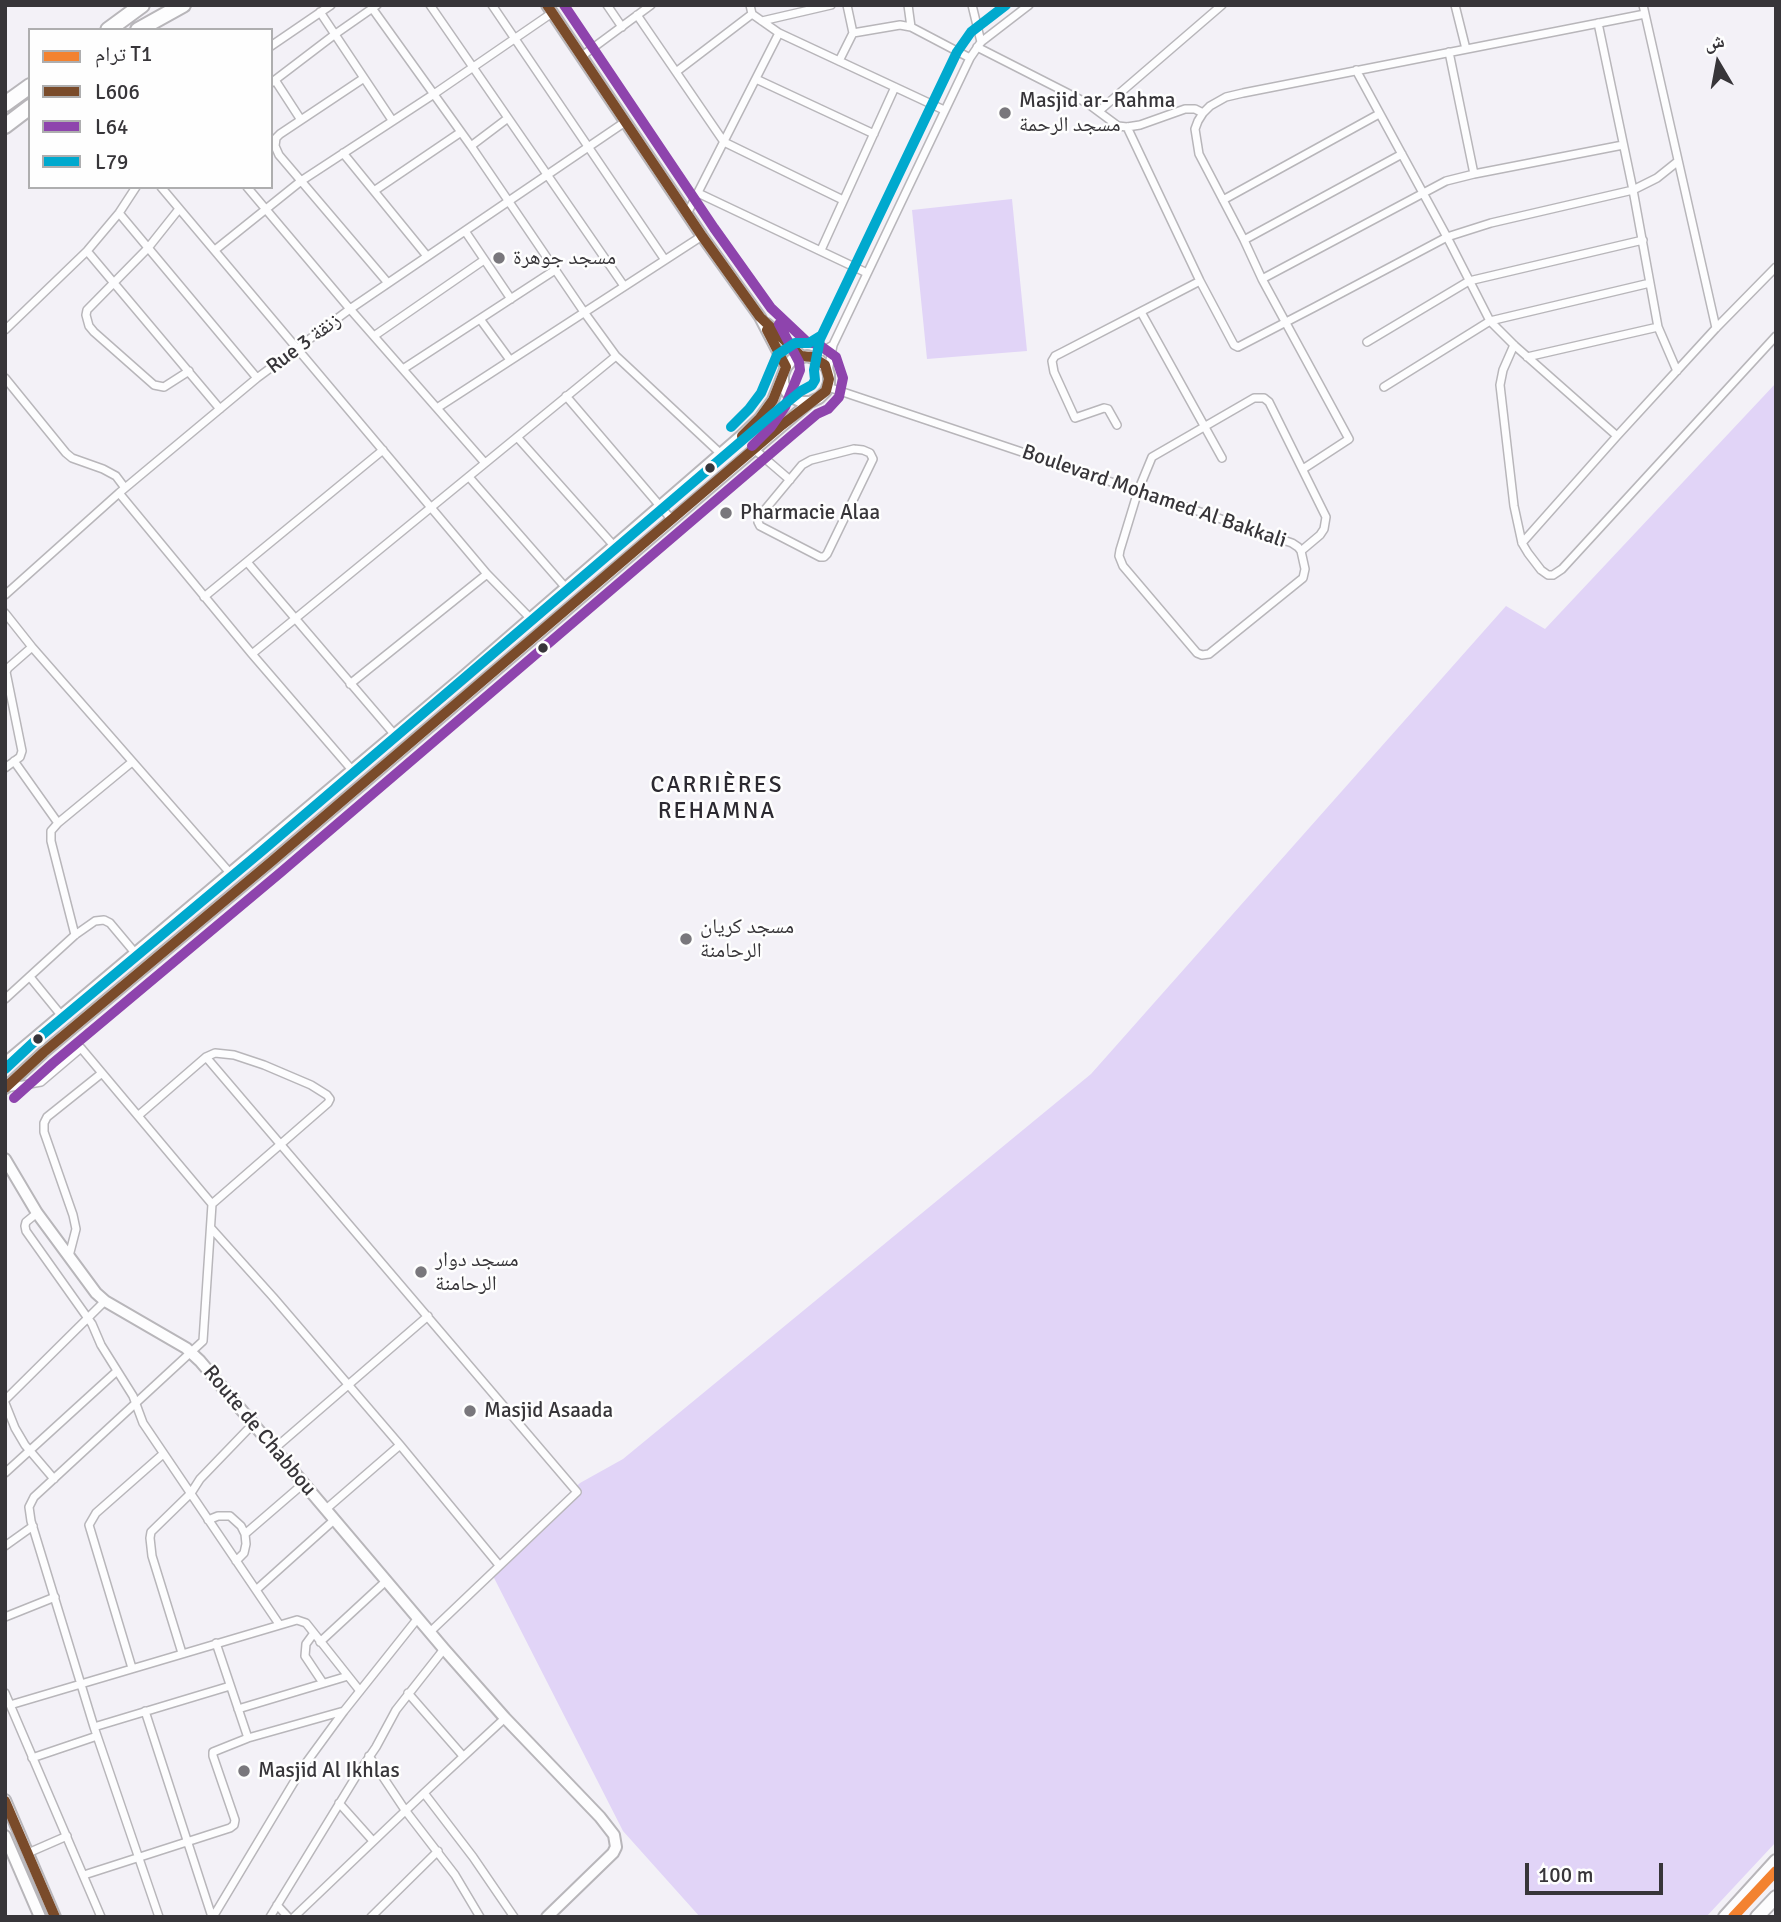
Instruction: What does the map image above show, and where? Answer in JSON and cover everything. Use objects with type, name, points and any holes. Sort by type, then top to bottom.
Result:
[{"type":"highway","points":[[110,28],[140,5]]},
{"type":"highway","points":[[138,28],[167,5]]},
{"type":"highway","points":[[140,28],[183,5]]},
{"type":"highway","points":[[5,104],[28,87]]},
{"type":"highway","points":[[5,126],[28,109]]},
{"type":"main road","points":[[1725,1917],[1776,1861]]},
{"type":"main road","points":[[1757,1917],[1776,1897]]},
{"type":"street","points":[[273,45],[331,5]]},
{"type":"street","points":[[430,5],[624,286]]},
{"type":"street","points":[[492,5],[665,260]]},
{"type":"street","points":[[607,5],[622,27]]},
{"type":"street","points":[[582,57],[651,5]]},
{"type":"street","points":[[750,5],[752,14],[779,33],[944,110]]},
{"type":"street","points":[[762,21],[831,5]]},
{"type":"street","points":[[839,61],[853,33],[847,5]]},
{"type":"street","points":[[908,5],[911,27]]},
{"type":"street","points":[[972,5],[979,44]]},
{"type":"street","points":[[5,1088],[754,449],[810,402],[819,398],[828,387],[833,345],[970,58],[979,44],[1029,5]]},
{"type":"street","points":[[1098,111],[1222,5]]},
{"type":"street","points":[[1455,5],[1466,49]]},
{"type":"street","points":[[1643,5],[1716,328]]},
{"type":"street","points":[[301,120],[273,81],[374,7],[616,356],[721,454]]},
{"type":"street","points":[[215,250],[301,181],[434,94],[514,38],[549,9],[760,317],[785,371],[784,387],[791,397],[810,402]]},
{"type":"street","points":[[320,12],[392,120]]},
{"type":"street","points":[[676,72],[752,14]]},
{"type":"street","points":[[1303,469],[1349,439],[1262,279],[1199,154],[1195,129],[1203,113],[1226,97],[1645,14]]},
{"type":"street","points":[[637,15],[724,142],[843,200]]},
{"type":"street","points":[[1598,23],[1643,240],[1658,327],[1677,371]]},
{"type":"street","points":[[853,33],[887,26],[911,27],[970,58]]},
{"type":"street","points":[[687,214],[779,33]]},
{"type":"street","points":[[979,44],[1087,103],[1114,124],[1127,127],[1185,109],[1195,109],[1203,113]]},
{"type":"street","points":[[1449,52],[1474,174]]},
{"type":"street","points":[[1356,70],[1490,321],[1617,436]]},
{"type":"street","points":[[364,78],[278,137],[275,146],[277,152],[388,283]]},
{"type":"street","points":[[756,79],[874,134]]},
{"type":"street","points":[[821,250],[895,87]]},
{"type":"street","points":[[1223,200],[1379,114]]},
{"type":"street","points":[[471,146],[508,118]]},
{"type":"street","name":"Rue 3 زنقة","points":[[5,595],[122,491],[257,378],[350,309],[625,122]]},
{"type":"street","points":[[1127,127],[1200,281],[1234,345],[1238,347],[1447,237],[1491,223],[1633,190],[1657,178],[1677,162]]},
{"type":"street","points":[[374,191],[461,132]]},
{"type":"street","points":[[1262,279],[1446,181],[1623,145]]},
{"type":"street","points":[[343,153],[427,256]]},
{"type":"street","points":[[1244,240],[1402,155]]},
{"type":"street","points":[[5,330],[87,251],[119,213],[135,189]]},
{"type":"street","points":[[163,189],[487,574],[531,619]]},
{"type":"street","points":[[249,189],[485,463]]},
{"type":"street","points":[[698,193],[867,274]]},
{"type":"street","points":[[179,209],[148,248],[87,310],[86,320],[89,326],[159,387],[170,385],[189,371]]},
{"type":"street","points":[[119,213],[257,378]]},
{"type":"street","points":[[465,231],[511,299]]},
{"type":"street","points":[[437,408],[702,236]]},
{"type":"street","points":[[1367,342],[1469,281],[1643,240]]},
{"type":"street","points":[[87,251],[220,409]]},
{"type":"street","points":[[374,336],[484,260]]},
{"type":"street","points":[[1522,542],[1716,328],[1776,267]]},
{"type":"street","points":[[403,369],[555,270]]},
{"type":"street","points":[[1118,425],[1108,409],[1104,408],[1075,418],[1054,372],[1052,361],[1060,353],[1200,281]]},
{"type":"street","points":[[1384,387],[1490,321],[1650,283]]},
{"type":"street","points":[[1141,312],[1222,458]]},
{"type":"street","points":[[760,317],[807,357],[822,362],[828,371]]},
{"type":"street","points":[[480,319],[510,360]]},
{"type":"street","points":[[1527,357],[1658,327]]},
{"type":"street","points":[[1514,345],[1500,384],[1514,506],[1522,542],[1541,570],[1548,575],[1557,573],[1776,336]]},
{"type":"street","points":[[7,1057],[136,954],[721,454],[760,418],[773,400],[792,360],[807,357],[833,345]]},
{"type":"street","points":[[252,654],[616,356]]},
{"type":"street","points":[[5,378],[66,453],[116,476],[122,491],[204,597],[352,770]]},
{"type":"street","name":"Boulevard Mohamed Al Bakkali","points":[[828,387],[1138,491],[1292,543],[1301,551],[1305,569],[1303,578],[1209,653],[1196,653],[1120,561],[1120,550],[1138,491]]},
{"type":"street","points":[[566,397],[672,520]]},
{"type":"street","points":[[1138,491],[1152,457],[1254,398],[1264,398],[1269,402],[1324,511],[1326,524],[1320,536],[1301,551]]},
{"type":"street","points":[[517,437],[615,547]]},
{"type":"street","points":[[754,449],[790,480]]},
{"type":"street","points":[[854,449],[863,450],[873,456],[824,557],[760,527],[758,518],[790,480],[802,465],[811,460],[854,449]]},
{"type":"street","points":[[204,597],[383,450]]},
{"type":"street","points":[[469,477],[566,589]]},
{"type":"street","points":[[247,562],[394,734]]},
{"type":"street","points":[[350,684],[487,574]]},
{"type":"street","points":[[5,613],[230,873]]},
{"type":"street","points":[[5,768],[21,755],[22,748],[6,672],[32,647]]},
{"type":"street","points":[[14,761],[58,823]]},
{"type":"street","points":[[75,936],[50,837],[52,829],[132,762]]},
{"type":"street","points":[[5,999],[92,922],[107,920],[136,954]]},
{"type":"street","points":[[30,977],[61,1015]]},
{"type":"street","points":[[5,1088],[41,1082],[81,1048],[212,1204],[205,1336],[201,1344],[54,1479],[30,1504],[29,1511],[94,1727],[159,1917]]},
{"type":"street","points":[[139,1115],[206,1057],[220,1052],[240,1056],[305,1082],[330,1098],[212,1204]]},
{"type":"street","points":[[206,1057],[578,1492],[430,1632]]},
{"type":"street","points":[[69,1256],[76,1229],[44,1132],[44,1124],[47,1117],[103,1073]]},
{"type":"street","name":"Route de Chabbou","points":[[5,1159],[37,1213],[86,1281],[105,1301],[192,1353],[444,1649],[609,1828],[616,1841],[613,1853],[547,1917]]},
{"type":"street","points":[[37,1213],[26,1222],[25,1229],[88,1318],[136,1404],[143,1423],[279,1624]]},
{"type":"street","points":[[211,1227],[400,1445],[499,1565]]},
{"type":"street","points":[[54,1479],[29,1451],[15,1428],[5,1401],[105,1301]]},
{"type":"street","points":[[274,1449],[428,1316]]},
{"type":"street","points":[[5,1473],[117,1370]]},
{"type":"street","points":[[182,1653],[155,1567],[149,1538],[154,1528],[191,1493],[200,1479],[253,1424]]},
{"type":"street","points":[[326,1510],[400,1445]]},
{"type":"street","points":[[132,1668],[89,1525],[96,1513],[163,1454]]},
{"type":"street","points":[[245,1534],[303,1484]]},
{"type":"street","points":[[208,1520],[218,1516],[235,1519],[245,1534],[246,1548],[236,1561]]},
{"type":"street","points":[[256,1590],[334,1520]]},
{"type":"street","points":[[5,1546],[33,1527]]},
{"type":"street","points":[[320,1642],[386,1581]]},
{"type":"street","points":[[5,1617],[55,1597]]},
{"type":"street","points":[[212,1917],[303,1767],[418,1618]]},
{"type":"street","points":[[10,1705],[290,1620],[301,1620],[314,1633],[360,1691]]},
{"type":"street","points":[[314,1633],[306,1644],[305,1656],[323,1684]]},
{"type":"street","points":[[216,1643],[248,1738]]},
{"type":"street","points":[[270,1917],[408,1693],[444,1649]]},
{"type":"street","points":[[238,1709],[348,1676]]},
{"type":"street","points":[[94,1727],[230,1686]]},
{"type":"street","points":[[5,1693],[101,1917]]},
{"type":"street","points":[[408,1693],[463,1756]]},
{"type":"street","points":[[145,1711],[212,1917]]},
{"type":"street","points":[[84,1875],[230,1828],[234,1825],[234,1820],[213,1754],[217,1749],[344,1711]]},
{"type":"street","points":[[294,1917],[505,1718]]},
{"type":"street","points":[[32,1758],[97,1736]]},
{"type":"street","points":[[369,1756],[405,1810],[438,1851],[477,1915]]},
{"type":"street","points":[[424,1793],[514,1917]]},
{"type":"street","points":[[5,1800],[55,1917]]},
{"type":"street","points":[[339,1803],[373,1842]]},
{"type":"street","points":[[5,1836],[40,1917]]},
{"type":"street","points":[[28,1853],[67,1836]]},
{"type":"street","points":[[371,1917],[438,1851]]},
{"type":"street","points":[[276,1905],[288,1917]]},
{"type":"shaded area","points":[[1012,199],[1027,351],[927,359],[912,210]]},
{"type":"shaded area","points":[[1776,383],[1776,1842],[1706,1917],[700,1917],[623,1831],[490,1570],[580,1483],[623,1459],[1091,1074],[1506,606],[1545,629]]},
{"type":"tram line","name":"T1","points":[[1733,1917],[1776,1871]]},
{"type":"transit line","name":"L606","points":[[5,1088],[782,425],[826,391],[829,379],[825,365],[812,357],[801,356],[760,317],[702,236],[547,5]]},
{"type":"transit line","name":"L64","points":[[14,1098],[839,397],[843,378],[836,357],[818,344],[807,342],[771,308],[564,5]]},
{"type":"transit line","name":"L79","points":[[5,1069],[773,414],[812,385],[820,339],[957,52],[971,32],[1006,5]]},
{"type":"transit line","name":"L79","points":[[731,427],[761,393],[777,355],[795,343],[809,343],[822,335],[828,322]]},
{"type":"transit line","name":"L64","points":[[752,446],[771,427],[785,407],[800,370],[799,362],[779,324]]},
{"type":"transit line","name":"L606","points":[[742,436],[773,400],[786,367],[767,330]]},
{"type":"transit line","name":"L606","points":[[5,1801],[55,1917]]},
{"type":"place","name":"Masjid ar- Rahma مسجد الرحمة","points":[[1005,113]]},
{"type":"place","name":"مسجد جوهرة","points":[[499,258]]},
{"type":"place","name":"Pharmacie Alaa","points":[[726,513]]},
{"type":"place","name":"مسجد كريان الرحامنة","points":[[686,939]]},
{"type":"place","name":"مسجد دوار الرحامنة","points":[[421,1272]]},
{"type":"place","name":"Masjid Asaada","points":[[470,1411]]},
{"type":"place","name":"Masjid Al Ikhlas","points":[[244,1771]]},
{"type":"district","name":"CARRIÈRES REHAMNA","points":[[717,799]]}]
